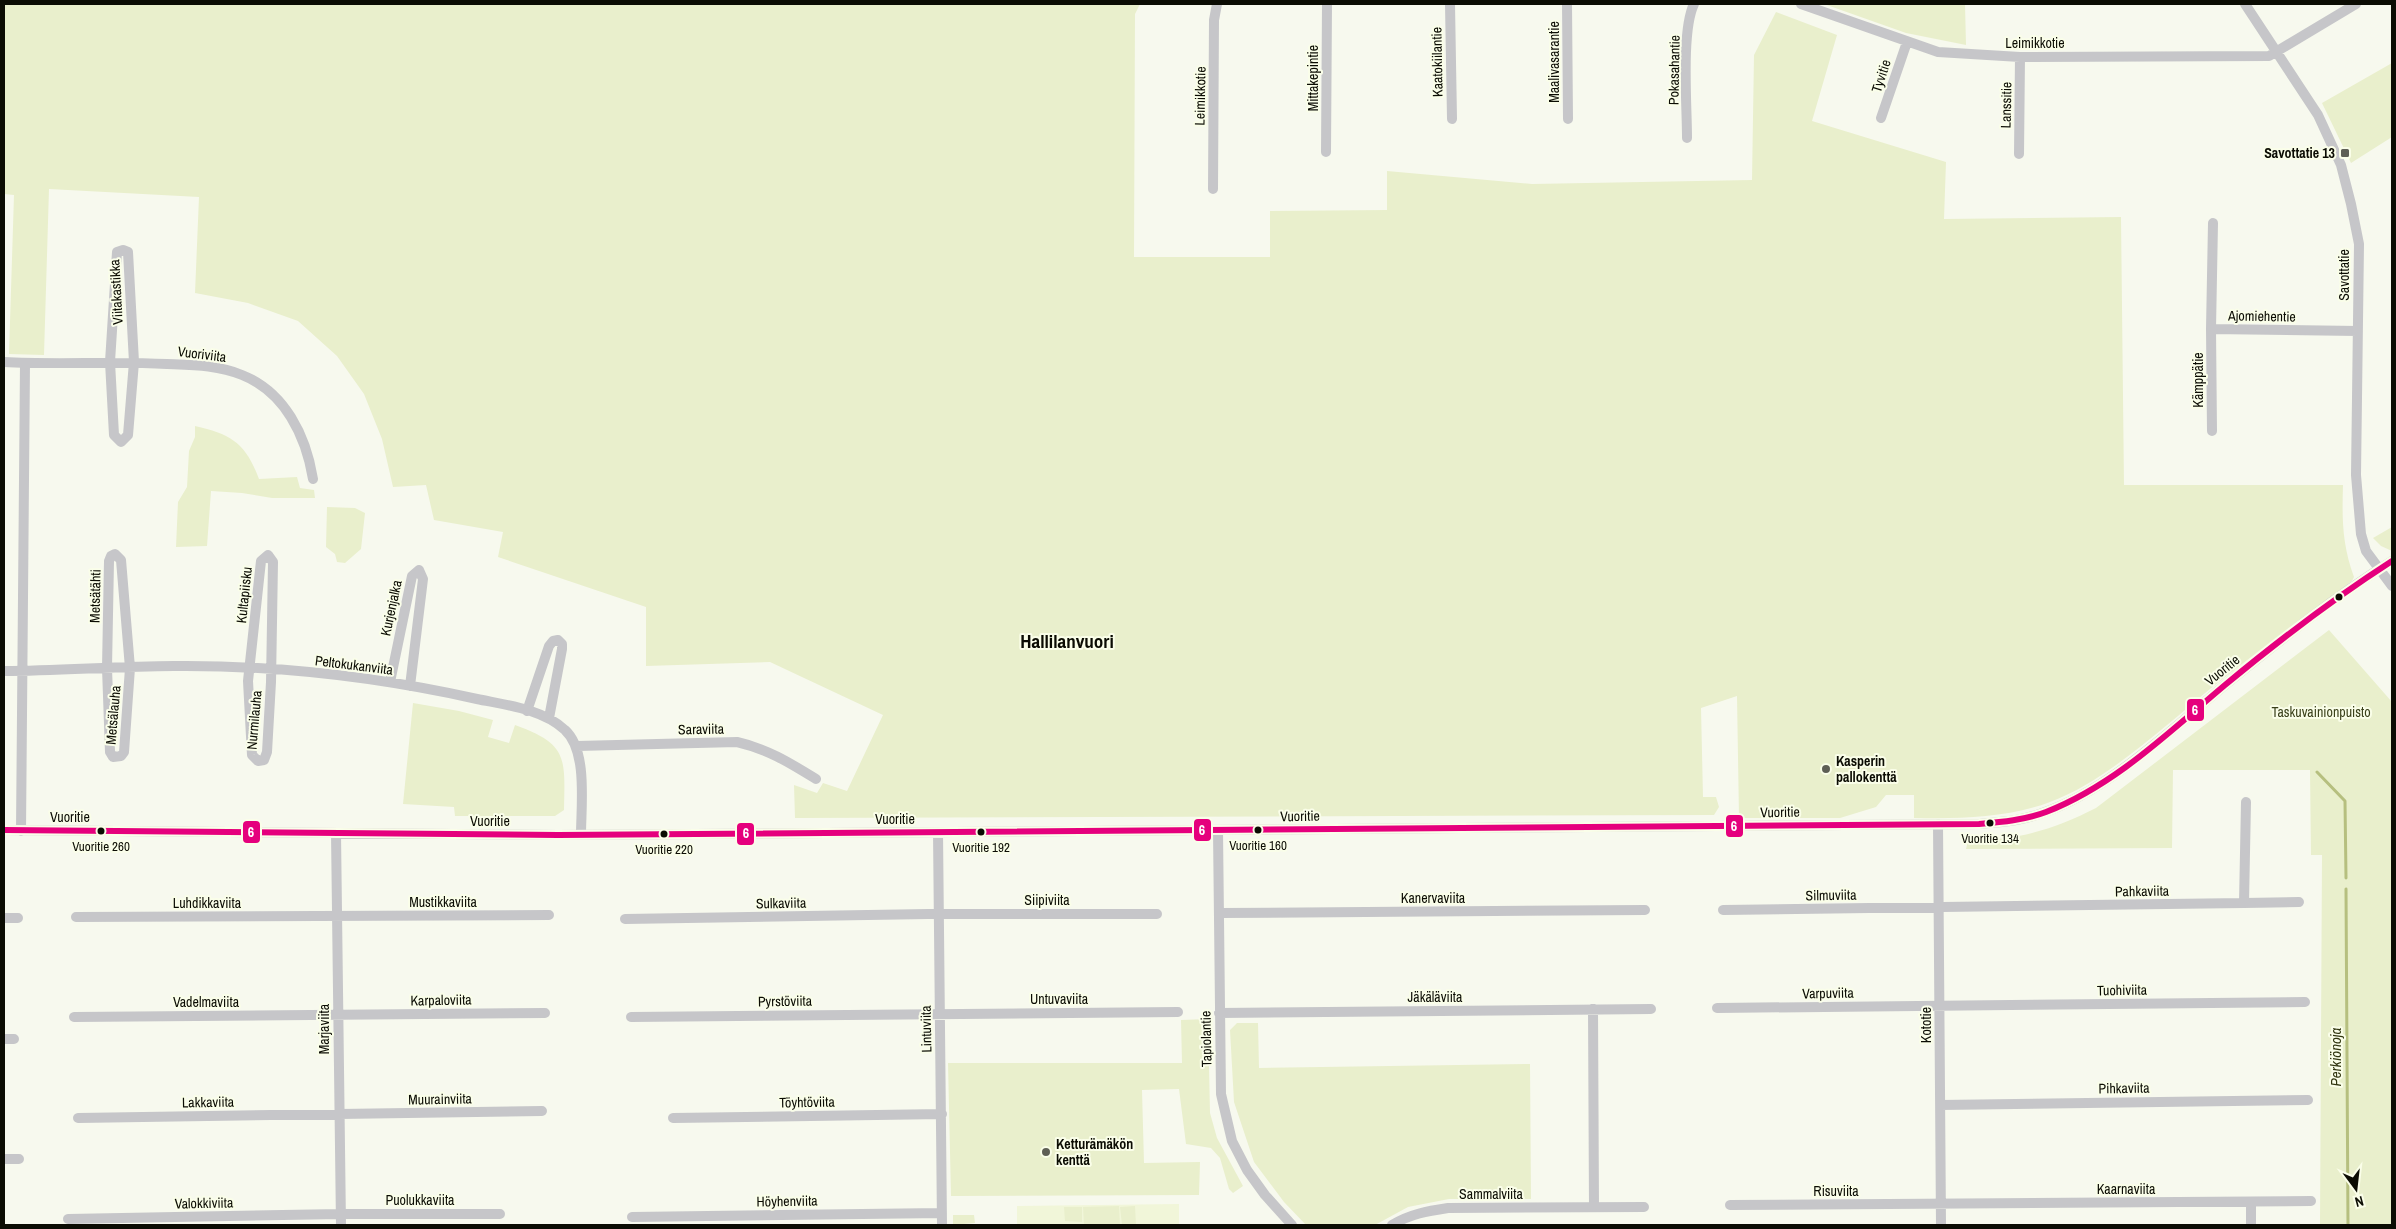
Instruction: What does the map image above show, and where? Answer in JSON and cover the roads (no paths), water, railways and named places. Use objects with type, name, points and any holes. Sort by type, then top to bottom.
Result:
[{"type":"street","name":"Leimikkotie","points":[[1212,189],[1214,20],[1217,4]]},
{"type":"street","name":"Mittakepintie","points":[[1326,152],[1327,4]]},
{"type":"street","name":"Kaatokiilantie","points":[[1450,4],[1452,119]]},
{"type":"street","name":"Maalivasarantie","points":[[1567,4],[1568,119]]},
{"type":"street","name":"Pokasahantie","points":[[1687,138],[1687,33],[1694,4]]},
{"type":"street","name":"Leimikkotie","points":[[1801,4],[1938,52],[2020,57],[2269,56],[2277,52]]},
{"type":"street","name":"Savottatie","points":[[2245,4],[2318,115],[2341,165],[2351,204],[2359,244],[2357,500],[2361,534],[2366,550],[2392,586]]},
{"type":"street","points":[[2277,52],[2356,4]]},
{"type":"street","name":"Tyvitie","points":[[1881,118],[1907,42]]},
{"type":"street","name":"Lanssitie","points":[[2019,154],[2020,57]]},
{"type":"street","name":"Ajomiehentie","points":[[2212,223],[2211,329],[2358,330]]},
{"type":"street","name":"Viitakastikka","points":[[110,362],[117,252],[123,250],[128,252],[134,362]]},
{"type":"street","name":"Kämppätie","points":[[2211,329],[2212,432]]},
{"type":"street","name":"Vuoriviita","points":[[4,362],[134,362],[215,367],[242,375],[266,389],[288,411],[301,434],[309,455],[313,479]]},
{"type":"street","points":[[110,362],[114,435],[121,442],[128,435],[134,362]]},
{"type":"street","points":[[20,831],[25,363]]},
{"type":"street","name":"Metsätähti","points":[[107,668],[109,561],[111,556],[115,554],[121,560],[130,668]]},
{"type":"street","name":"Kultapiisku","points":[[250,668],[261,561],[268,555],[273,562],[272,670]]},
{"type":"street","name":"Vuoritie","points":[[4,830],[581,835],[1938,824],[2017,820],[2049,810],[2113,776],[2238,674],[2392,561]]},
{"type":"street","name":"Kurjenjalka","points":[[390,682],[412,576],[419,570],[423,579],[410,686]]},
{"type":"street","points":[[527,711],[549,646],[552,641],[558,640],[562,644],[562,649],[549,718]]},
{"type":"street","name":"Peltokukanviita","points":[[4,671],[173,666],[250,668],[390,682],[527,711],[549,718],[566,730],[577,746]]},
{"type":"street","name":"Metsälauha","points":[[107,668],[110,752],[113,757],[121,756],[124,752],[130,668]]},
{"type":"street","name":"Nurmilauha","points":[[250,668],[252,754],[258,761],[264,760],[267,752],[272,670]]},
{"type":"street","name":"Saraviita","points":[[577,746],[737,742],[769,751],[816,779]]},
{"type":"street","points":[[577,746],[580,766],[581,835]]},
{"type":"street","points":[[2244,903],[2246,802]]},
{"type":"street","name":"Kototie","points":[[1938,824],[1941,1225]]},
{"type":"street","name":"Tapiolantie","points":[[1218,831],[1220,1094],[1232,1141],[1247,1170],[1265,1195],[1292,1225]]},
{"type":"street","name":"Lintuviita","points":[[938,832],[942,1225]]},
{"type":"street","name":"Marjaviita","points":[[336,833],[340,1225]]},
{"type":"street","name":"Pahkaviita","points":[[1939,907],[2299,902]]},
{"type":"street","name":"Silmuviita","points":[[1723,910],[1939,907]]},
{"type":"street","name":"Kanervaviita","points":[[1220,913],[1646,910]]},
{"type":"street","name":"Siipiviita","points":[[938,914],[1157,914]]},
{"type":"street","name":"Sulkaviita","points":[[625,919],[938,914]]},
{"type":"street","name":"Mustikkaviita","points":[[337,916],[549,915]]},
{"type":"street","name":"Luhdikkaviita","points":[[76,917],[337,916]]},
{"type":"street","points":[[4,918],[18,918]]},
{"type":"street","name":"Tuohiviita","points":[[1940,1005],[2305,1002]]},
{"type":"street","name":"Varpuviita","points":[[1717,1008],[1940,1005]]},
{"type":"street","points":[[1593,1009],[1594,1207]]},
{"type":"street","name":"Jäkäläviita","points":[[1219,1013],[1651,1009]]},
{"type":"street","name":"Untuvaviita","points":[[939,1013],[1178,1012]]},
{"type":"street","name":"Karpaloviita","points":[[337,1015],[545,1013]]},
{"type":"street","name":"Pyrstöviita","points":[[631,1017],[939,1013]]},
{"type":"street","name":"Vadelmaviita","points":[[74,1017],[337,1015]]},
{"type":"street","name":"Pihkaviita","points":[[1940,1105],[2308,1100]]},
{"type":"street","name":"Muurainviita","points":[[338,1114],[542,1112]]},
{"type":"street","name":"Lakkaviita","points":[[78,1118],[338,1114]]},
{"type":"street","name":"Töyhtöviita","points":[[673,1118],[942,1114]]},
{"type":"street","points":[[4,1159],[19,1159]]},
{"type":"street","name":"Kaarnaviita","points":[[1941,1204],[2312,1201]]},
{"type":"street","points":[[2251,1202],[2251,1225]]},
{"type":"street","name":"Risuviita","points":[[1730,1206],[1941,1204]]},
{"type":"street","name":"Sammalviita","points":[[1392,1225],[1402,1219],[1423,1212],[1448,1208],[1644,1207]]},
{"type":"street","name":"Höyhenviita","points":[[632,1217],[942,1213]]},
{"type":"street","name":"Puolukkaviita","points":[[340,1214],[500,1214]]},
{"type":"street","name":"Valokkiviita","points":[[68,1220],[340,1214]]},
{"type":"waterway","name":"Perkiönoja","points":[[2317,772],[2345,801],[2346,878]]},
{"type":"waterway","name":"Perkiönoja","points":[[2346,889],[2348,1225]]},
{"type":"place","name":"Savottatie 13","points":[[2345,153]]},
{"type":"place","name":"Kasperin pallokenttä","points":[[1826,769]]},
{"type":"place","name":"Vuoritie 134","points":[[1990,823]]},
{"type":"place","name":"Vuoritie 160","points":[[1258,830]]},
{"type":"place","name":"Vuoritie 260","points":[[101,831]]},
{"type":"place","name":"Vuoritie 192","points":[[981,832]]},
{"type":"place","name":"Vuoritie 220","points":[[664,834]]},
{"type":"place","name":"Ketturämäkön kenttä","points":[[1046,1152]]},
{"type":"district","name":"Hallilanvuori","points":[[1067,641]]},
{"type":"park label","name":"Taskuvainionpuisto","points":[[2321,712]]}]
